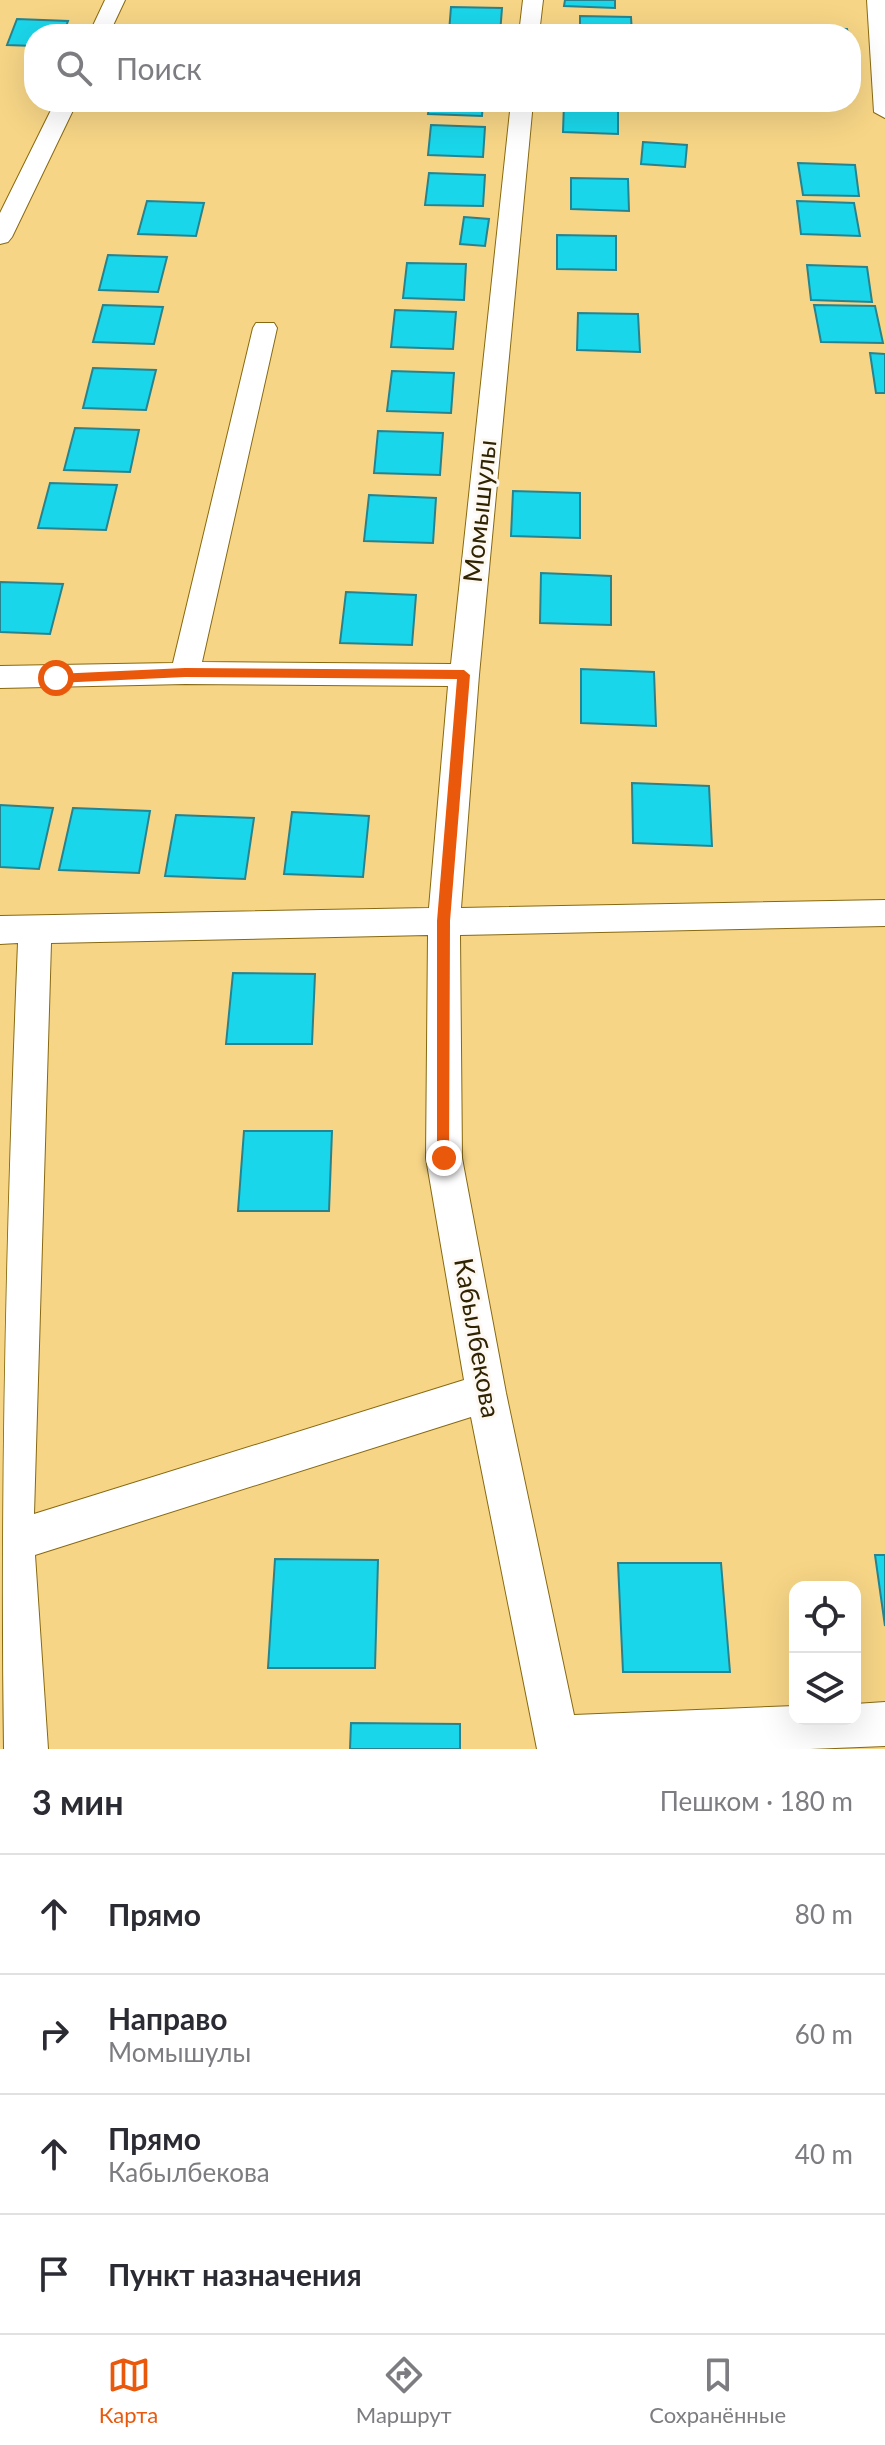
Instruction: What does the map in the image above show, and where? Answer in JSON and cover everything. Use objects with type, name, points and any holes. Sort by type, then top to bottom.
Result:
[{"type":"street","points":[[104,24],[115,0]]},
{"type":"street","points":[[530,24],[533,0]]},
{"type":"street","points":[[877,0],[885,112]]},
{"type":"street","points":[[0,237],[61,112]]},
{"type":"street","name":"Момышулы","points":[[444,921],[464,675],[521,112]]},
{"type":"street","points":[[185,673],[265,328]]},
{"type":"street","points":[[0,677],[185,673],[464,675]]},
{"type":"street","points":[[26,1749],[6,1542],[18,930],[885,913]]},
{"type":"street","name":"Кабылбекова","points":[[444,921],[444,1158],[486,1393],[558,1744]]},
{"type":"street","points":[[6,1542],[486,1393]]},
{"type":"street","points":[[558,1744],[885,1724]]},
{"type":"building","points":[[565,0],[615,0],[615,8],[564,6]]},
{"type":"building","points":[[451,7],[502,8],[501,24],[450,24]]},
{"type":"building","points":[[580,16],[631,17],[631,24],[580,24]]},
{"type":"building","points":[[17,19],[68,21],[67,24],[24,24],[24,46],[7,45]]},
{"type":"building","points":[[428,112],[482,112],[482,116]]},
{"type":"building","points":[[564,112],[618,112],[618,134],[563,132]]},
{"type":"building","points":[[431,125],[485,127],[483,157],[428,155]]},
{"type":"building","points":[[643,142],[687,145],[685,167],[641,164]]},
{"type":"building","points":[[798,163],[855,165],[859,196],[803,195]]},
{"type":"building","points":[[429,173],[485,175],[483,206],[425,205]]},
{"type":"building","points":[[571,178],[628,179],[629,211],[571,209]]},
{"type":"building","points":[[147,201],[204,203],[196,236],[138,234]]},
{"type":"building","points":[[797,201],[854,203],[860,236],[801,234]]},
{"type":"building","points":[[464,217],[489,219],[485,246],[460,244]]},
{"type":"building","points":[[557,235],[616,236],[616,270],[557,269]]},
{"type":"building","points":[[108,255],[167,257],[158,292],[99,290]]},
{"type":"building","points":[[407,263],[466,264],[464,300],[403,298]]},
{"type":"building","points":[[807,265],[867,267],[872,302],[811,300]]},
{"type":"building","points":[[103,305],[163,307],[154,344],[93,342]]},
{"type":"building","points":[[814,305],[875,306],[883,343],[821,342]]},
{"type":"building","points":[[395,310],[456,312],[453,349],[391,347]]},
{"type":"building","points":[[578,313],[638,314],[640,352],[577,350]]},
{"type":"building","points":[[870,353],[885,354],[885,393],[876,393]]},
{"type":"building","points":[[93,368],[156,370],[146,410],[83,408]]},
{"type":"building","points":[[392,371],[454,373],[451,413],[387,411]]},
{"type":"building","points":[[75,428],[139,430],[130,472],[64,470]]},
{"type":"building","points":[[378,431],[443,433],[440,475],[374,473]]},
{"type":"building","points":[[50,483],[117,485],[106,530],[38,528]]},
{"type":"building","points":[[513,491],[580,493],[580,538],[511,536]]},
{"type":"building","points":[[369,495],[436,498],[433,543],[364,541]]},
{"type":"building","points":[[541,573],[611,576],[611,625],[540,623]]},
{"type":"building","points":[[0,582],[63,584],[50,634],[0,632]]},
{"type":"building","points":[[346,592],[416,595],[412,645],[340,643]]},
{"type":"building","points":[[581,669],[654,672],[656,726],[581,723]]},
{"type":"building","points":[[632,783],[709,786],[712,846],[633,843]]},
{"type":"building","points":[[0,805],[53,808],[39,869],[0,867]]},
{"type":"building","points":[[73,808],[150,811],[139,873],[59,870]]},
{"type":"building","points":[[292,812],[369,816],[363,877],[284,874]]},
{"type":"building","points":[[176,815],[254,818],[245,879],[165,876]]},
{"type":"building","points":[[233,973],[315,974],[312,1044],[226,1044]]},
{"type":"building","points":[[244,1131],[332,1131],[329,1211],[238,1211]]},
{"type":"building","points":[[875,1555],[885,1555],[885,1626]]},
{"type":"building","points":[[275,1559],[378,1560],[375,1668],[268,1668]]},
{"type":"building","points":[[618,1563],[721,1563],[730,1672],[623,1672]]},
{"type":"building","points":[[351,1723],[460,1724],[460,1749],[350,1749]]},
{"type":"route","points":[[56,678],[185,673],[464,675],[444,921],[444,1158]]}]
